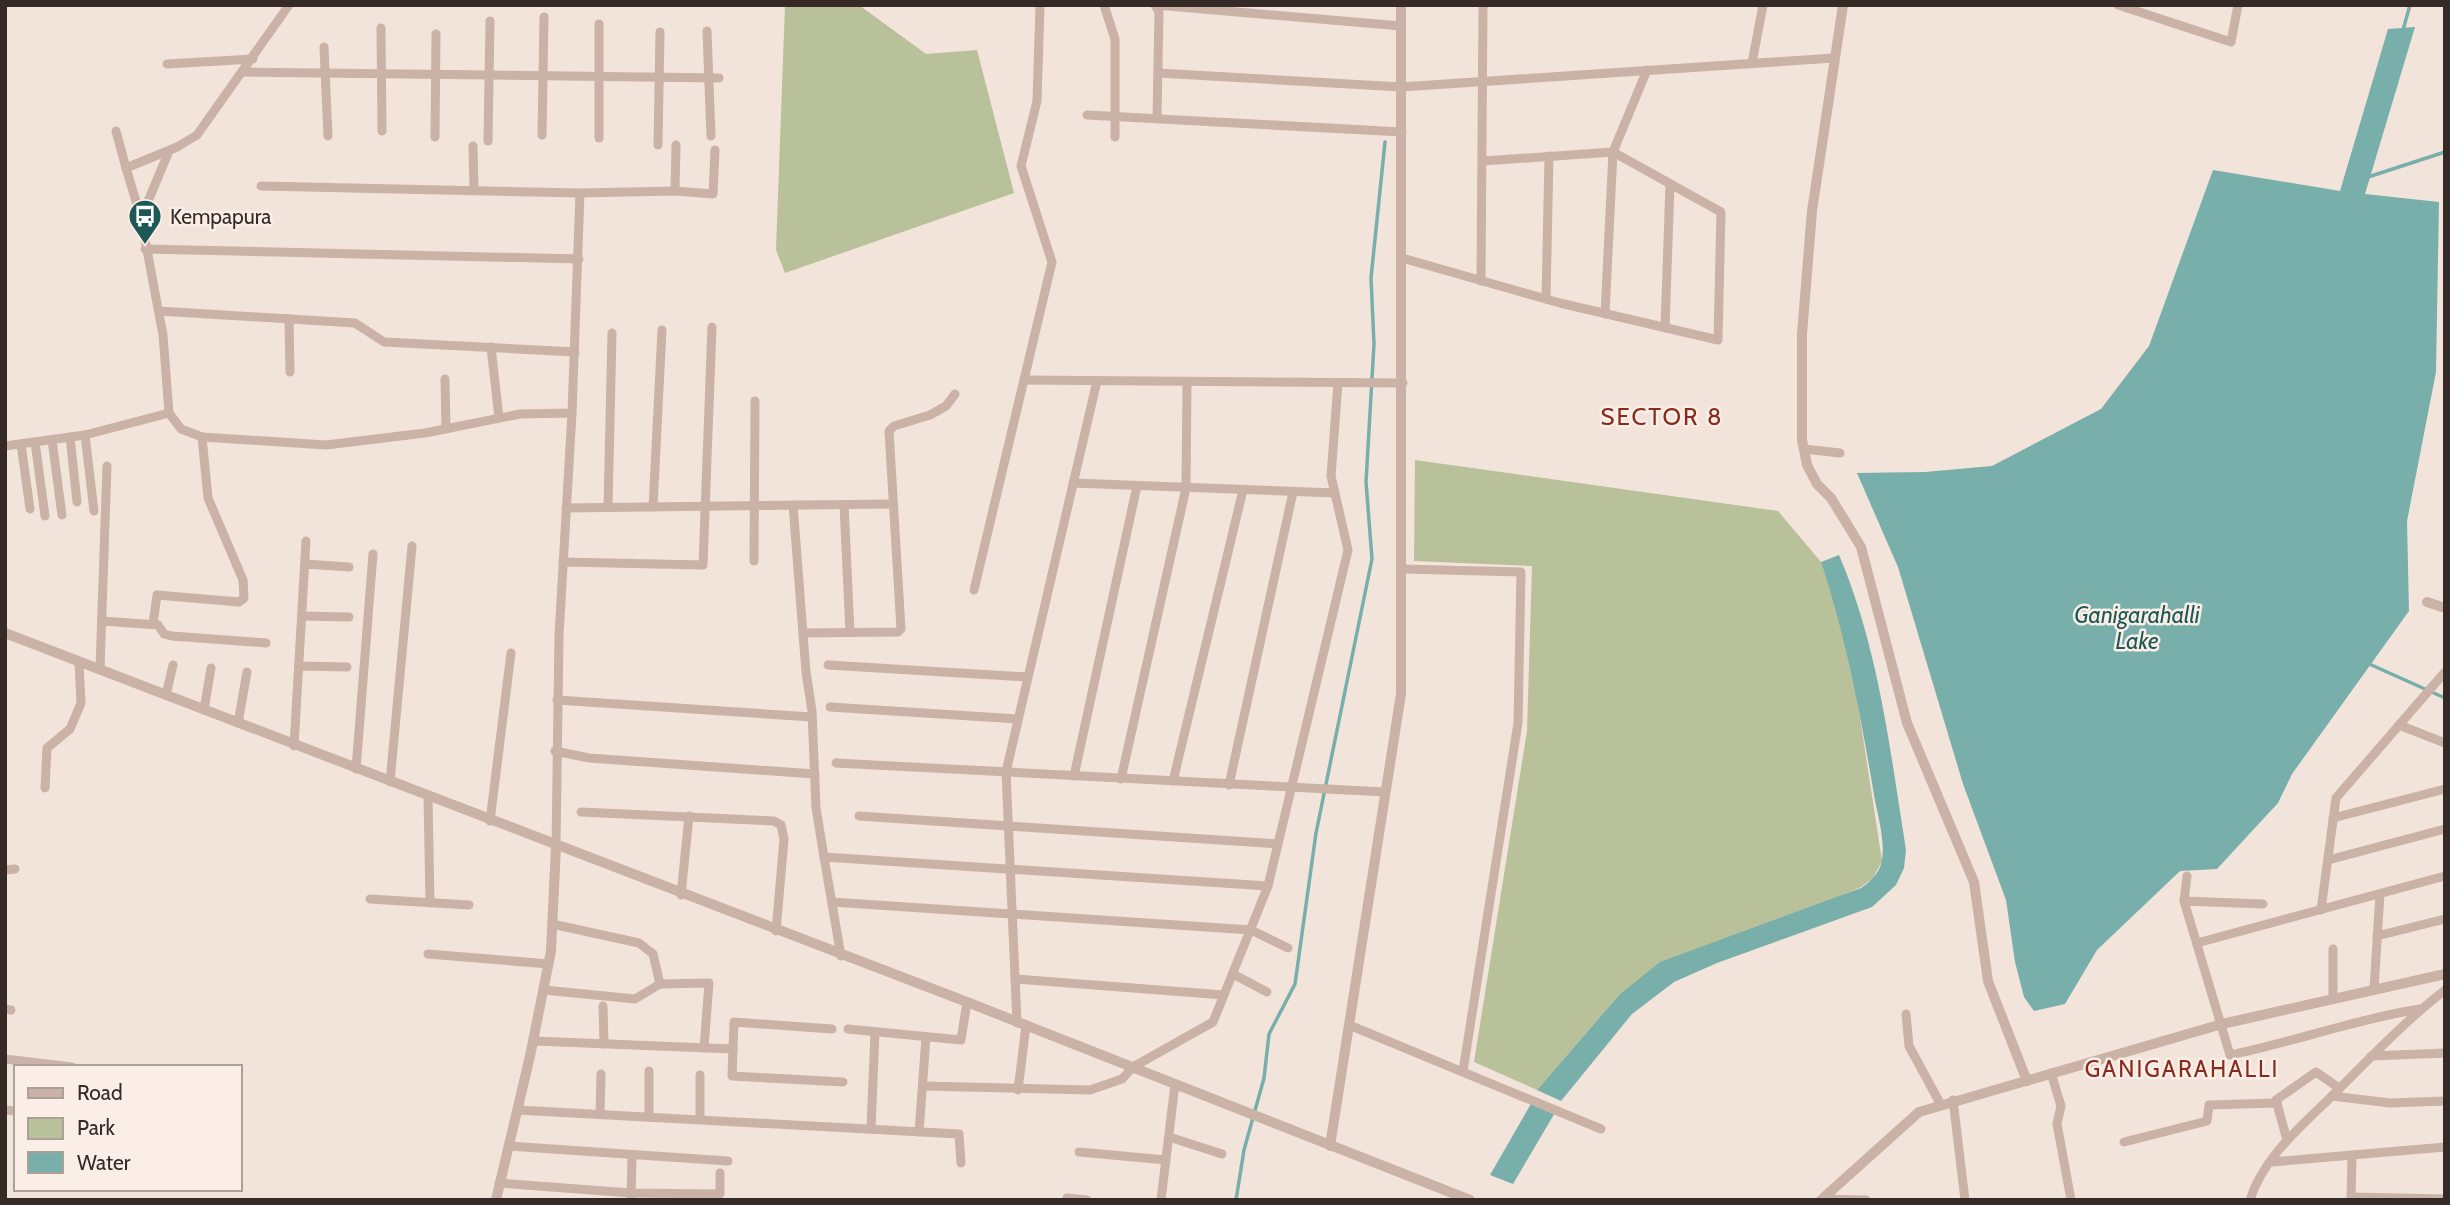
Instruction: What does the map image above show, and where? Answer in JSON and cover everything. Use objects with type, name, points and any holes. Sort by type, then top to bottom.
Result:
[{"type":"street","points":[[126,168],[169,151],[197,135],[289,5]]},
{"type":"street","points":[[974,590],[1052,262],[1021,166],[1037,101],[1040,5]]},
{"type":"street","points":[[1104,5],[1115,39],[1115,137]]},
{"type":"street","points":[[1157,118],[1158,12],[1155,5],[1401,26]]},
{"type":"street","points":[[1330,1146],[1401,694],[1401,5]]},
{"type":"street","points":[[1480,281],[1485,81],[1483,5]]},
{"type":"street","points":[[1752,63],[1763,5]]},
{"type":"street","points":[[1843,5],[1812,211],[1802,334],[1801,402],[1804,449],[1807,465],[1817,484],[1831,498],[1861,547],[1907,723],[1974,882],[1988,981],[2027,1081]]},
{"type":"street","points":[[2118,5],[2231,42],[2238,5]]},
{"type":"street","points":[[542,135],[544,17]]},
{"type":"street","points":[[488,141],[490,21]]},
{"type":"street","points":[[598,138],[599,24]]},
{"type":"street","points":[[381,28],[382,131]]},
{"type":"street","points":[[707,31],[713,78],[711,136]]},
{"type":"street","points":[[658,145],[660,32]]},
{"type":"street","points":[[435,137],[436,34]]},
{"type":"street","points":[[324,47],[328,135]]},
{"type":"street","points":[[1158,73],[1401,87],[1834,58]]},
{"type":"street","points":[[167,64],[253,59]]},
{"type":"street","points":[[1605,314],[1613,152],[1647,70]]},
{"type":"street","points":[[243,72],[713,78]]},
{"type":"street","points":[[1087,115],[1402,132]]},
{"type":"street","points":[[116,131],[141,218],[159,311],[169,413],[181,429],[202,438],[326,445],[446,429],[520,414],[572,413]]},
{"type":"street","points":[[675,191],[676,145]]},
{"type":"street","points":[[473,146],[474,190]]},
{"type":"street","points":[[261,186],[580,193],[675,191],[713,194],[715,150]]},
{"type":"street","points":[[141,218],[169,151]]},
{"type":"street","points":[[1402,258],[1546,299],[1718,340],[1721,212],[1613,152],[1483,161]]},
{"type":"street","points":[[1546,299],[1549,156]]},
{"type":"street","points":[[1665,328],[1670,184]]},
{"type":"street","points":[[496,1200],[534,1041],[549,964],[556,847],[557,700],[575,352],[580,193]]},
{"type":"street","points":[[145,249],[579,260]]},
{"type":"street","points":[[159,311],[355,323],[384,342],[575,352]]},
{"type":"street","points":[[289,319],[290,372]]},
{"type":"street","points":[[563,562],[703,565],[712,327]]},
{"type":"street","points":[[653,507],[662,330]]},
{"type":"street","points":[[608,507],[612,333]]},
{"type":"street","points":[[491,347],[499,418]]},
{"type":"street","points":[[445,379],[446,429]]},
{"type":"street","points":[[1024,380],[1403,383]]},
{"type":"street","points":[[1018,1090],[1021,1024],[1015,979],[1006,772],[1097,381]]},
{"type":"street","points":[[1121,779],[1186,488],[1187,382]]},
{"type":"street","points":[[923,1086],[1018,1090],[1100,1088],[1122,1079],[1133,1067],[1213,1022],[1269,886],[1348,550],[1331,476],[1338,383]]},
{"type":"street","points":[[803,633],[898,632],[903,624],[889,431],[894,426],[930,415],[946,406],[955,394]]},
{"type":"street","points":[[754,561],[755,401]]},
{"type":"street","points":[[5,446],[85,435],[169,413]]},
{"type":"street","points":[[85,435],[94,510]]},
{"type":"street","points":[[69,437],[77,502]]},
{"type":"street","points":[[153,624],[155,598],[161,594],[240,602],[244,598],[243,580],[208,498],[202,438]]},
{"type":"street","points":[[52,440],[62,515]]},
{"type":"street","points":[[35,442],[45,516]]},
{"type":"street","points":[[21,444],[30,509]]},
{"type":"street","points":[[1804,449],[1840,453]]},
{"type":"street","points":[[100,669],[107,466]]},
{"type":"street","points":[[1073,483],[1335,493]]},
{"type":"street","points":[[1074,776],[1137,486]]},
{"type":"street","points":[[1173,782],[1243,490]]},
{"type":"street","points":[[1229,785],[1293,492]]},
{"type":"street","points":[[566,508],[893,504]]},
{"type":"street","points":[[793,505],[812,717],[816,808],[841,956]]},
{"type":"street","points":[[844,505],[850,632]]},
{"type":"street","points":[[294,746],[306,541]]},
{"type":"street","points":[[390,782],[412,546]]},
{"type":"street","points":[[356,769],[373,554]]},
{"type":"street","points":[[305,564],[349,567]]},
{"type":"street","points":[[1402,569],[1521,572],[1518,723],[1463,1071]]},
{"type":"street","points":[[2427,602],[2445,608]]},
{"type":"street","points":[[302,616],[349,617]]},
{"type":"street","points":[[102,621],[153,624],[161,627],[167,635],[267,643]]},
{"type":"street","points":[[5,634],[681,895],[967,1002],[1470,1200]]},
{"type":"street","points":[[490,821],[511,653]]},
{"type":"street","points":[[45,788],[47,748],[70,729],[81,703],[79,662]]},
{"type":"street","points":[[166,695],[173,665]]},
{"type":"street","points":[[828,665],[1028,677]]},
{"type":"street","points":[[299,666],[347,667]]},
{"type":"street","points":[[204,710],[211,668]]},
{"type":"street","points":[[238,723],[247,672]]},
{"type":"street","points":[[2321,910],[2336,799],[2445,672]]},
{"type":"street","points":[[557,700],[812,717]]},
{"type":"street","points":[[830,707],[1018,719]]},
{"type":"street","points":[[2399,725],[2445,743]]},
{"type":"street","points":[[555,751],[589,758],[815,774]]},
{"type":"street","points":[[836,763],[1385,792]]},
{"type":"street","points":[[2333,818],[2445,789]]},
{"type":"street","points":[[428,797],[430,903]]},
{"type":"street","points":[[581,812],[775,821],[781,825],[785,839],[776,931]]},
{"type":"street","points":[[681,895],[689,816]]},
{"type":"street","points":[[859,816],[1278,844]]},
{"type":"street","points":[[2328,860],[2445,829]]},
{"type":"street","points":[[824,857],[1269,886]]},
{"type":"street","points":[[2187,876],[2183,901],[2230,1055],[2283,1044],[2389,1014],[2420,1009]]},
{"type":"street","points":[[2197,943],[2445,876]]},
{"type":"street","points":[[2374,989],[2380,894]]},
{"type":"street","points":[[370,898],[468,905]]},
{"type":"street","points":[[2183,901],[2263,904]]},
{"type":"street","points":[[832,902],[1251,930],[1288,948]]},
{"type":"street","points":[[2377,936],[2445,919]]},
{"type":"street","points":[[552,924],[639,943],[653,954],[660,984]]},
{"type":"street","points":[[2333,949],[2333,999]]},
{"type":"street","points":[[428,954],[549,964]]},
{"type":"street","points":[[1233,974],[1266,992]]},
{"type":"street","points":[[1821,1199],[1919,1112],[2222,1024],[2445,974]]},
{"type":"street","points":[[1015,979],[1224,996]]},
{"type":"street","points":[[544,990],[635,999],[660,984],[709,984],[704,1048]]},
{"type":"street","points":[[2250,1200],[2254,1188],[2287,1140],[2420,1009],[2445,990]]},
{"type":"street","points":[[848,1030],[961,1041],[967,1002]]},
{"type":"street","points":[[603,1006],[604,1044]]},
{"type":"street","points":[[1906,1014],[1909,1046],[1941,1105]]},
{"type":"street","points":[[832,1029],[734,1023],[732,1076],[843,1082]]},
{"type":"street","points":[[1349,1025],[1601,1129]]},
{"type":"street","points":[[871,1128],[875,1032]]},
{"type":"street","points":[[919,1132],[926,1037]]},
{"type":"street","points":[[534,1041],[733,1049]]},
{"type":"street","points":[[2371,1056],[2445,1053]]},
{"type":"street","points":[[5,1059],[55,1065]]},
{"type":"street","points":[[649,1071],[649,1116]]},
{"type":"street","points":[[2287,1140],[2276,1100],[2316,1072],[2336,1092],[2390,1103],[2445,1101]]},
{"type":"street","points":[[2051,1073],[2061,1106],[2057,1124],[2071,1200]]},
{"type":"street","points":[[600,1114],[601,1074]]},
{"type":"street","points":[[699,1119],[700,1075]]},
{"type":"street","points":[[1161,1200],[1175,1084]]},
{"type":"street","points":[[1954,1100],[1965,1200]]},
{"type":"street","points":[[2124,1142],[2207,1121],[2209,1105],[2277,1103]]},
{"type":"street","points":[[517,1110],[959,1134],[961,1163]]},
{"type":"street","points":[[1168,1137],[1222,1154]]},
{"type":"street","points":[[508,1146],[728,1161]]},
{"type":"street","points":[[2272,1161],[2445,1147]]},
{"type":"street","points":[[1079,1152],[1166,1160]]},
{"type":"street","points":[[2352,1155],[2351,1198],[2445,1199]]},
{"type":"street","points":[[631,1196],[632,1156]]},
{"type":"street","points":[[499,1183],[631,1196],[720,1194],[720,1173]]},
{"type":"street","points":[[1067,1198],[1087,1200]]},
{"type":"street","points":[[1821,1199],[1866,1200]]},
{"type":"green space","points":[[785,5],[859,5],[926,54],[977,50],[1014,193],[785,273],[776,250]]},
{"type":"green space","points":[[1415,460],[1778,511],[1821,562],[1838,613],[1855,685],[1882,861],[1873,878],[1861,887],[1619,995],[1537,1090],[1474,1062],[1527,731],[1532,566],[1414,561]]},
{"type":"water","name":"Ganigarahalli Lake","points":[[2415,27],[2365,194],[2439,202],[2436,372],[2407,521],[2409,611],[2292,774],[2278,803],[2217,869],[2180,871],[2097,950],[2065,1004],[2034,1011],[2024,997],[2015,962],[2006,900],[1963,784],[1898,567],[1857,473],[1925,472],[1992,466],[2101,409],[2149,346],[2213,170],[2340,191],[2388,29]]},
{"type":"water","points":[[1839,555],[1864,627],[1882,700],[1906,850],[1904,868],[1896,885],[1872,907],[1717,963],[1674,982],[1632,1014],[1561,1101],[1537,1090],[1619,995],[1660,962],[1861,888],[1878,871],[1883,846],[1863,732],[1838,618],[1821,562]]},
{"type":"water","points":[[1532,1102],[1556,1111],[1513,1184],[1490,1175]]},
{"type":"waterway","points":[[2403,30],[2410,5]]},
{"type":"waterway","points":[[1236,1200],[1244,1150],[1264,1078],[1269,1034],[1295,984],[1316,833],[1372,559],[1366,482],[1374,344],[1371,278],[1385,142]]},
{"type":"waterway","points":[[2368,177],[2445,152]]},
{"type":"waterway","points":[[2367,663],[2445,698]]},
{"type":"place","name":"Kempapura","points":[[145,246]]},
{"type":"district","name":"SECTOR 8","points":[[1662,416]]},
{"type":"district","name":"GANIGARAHALLI","points":[[2182,1069]]}]
